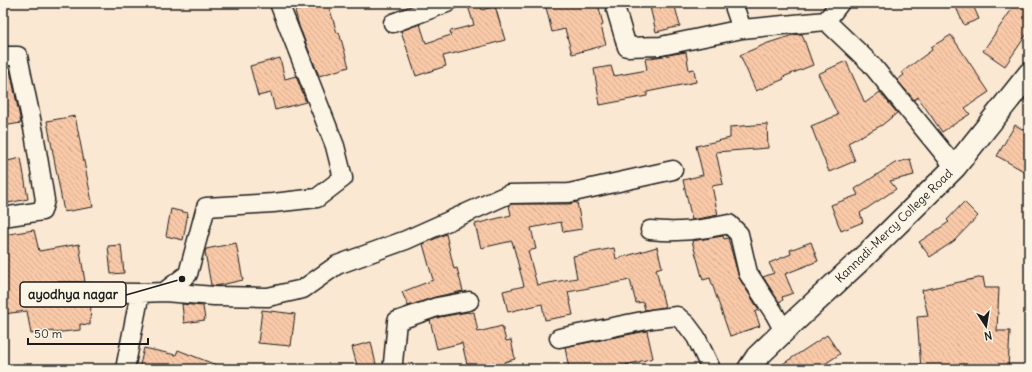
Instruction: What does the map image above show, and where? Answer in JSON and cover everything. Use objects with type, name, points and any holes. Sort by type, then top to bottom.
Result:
[{"type":"main road","name":"Kannadi-Mercy College Road","points":[[749,369],[757,357],[867,254],[955,167],[1029,74]]},
{"type":"street","points":[[164,292],[188,274],[206,207],[273,203],[317,198],[343,178],[335,146],[279,3]]},
{"type":"street","points":[[393,23],[447,3]]},
{"type":"street","points":[[614,3],[626,47],[661,46],[742,29],[826,21],[840,3]]},
{"type":"street","points":[[733,3],[742,29]]},
{"type":"street","points":[[826,21],[871,64],[955,167]]},
{"type":"street","points":[[3,56],[18,56],[34,133],[45,200],[42,211],[3,217]]},
{"type":"street","points":[[53,292],[164,292],[214,296],[268,297],[303,289],[337,265],[406,240],[509,194],[569,193],[673,170]]},
{"type":"street","points":[[650,230],[674,232],[706,229],[729,224],[739,234],[748,273],[784,331]]},
{"type":"street","points":[[126,369],[140,293]]},
{"type":"street","points":[[394,369],[393,363],[397,321],[437,307],[469,301]]},
{"type":"street","points":[[559,338],[652,319],[677,316],[687,325],[696,337],[711,369]]},
{"type":"building","points":[[322,3],[328,3],[337,33],[339,32],[349,67],[319,76],[299,26],[295,11]]},
{"type":"building","points":[[479,3],[482,10],[495,6],[505,40],[443,56],[446,66],[416,76],[401,31],[420,24],[426,43],[451,35],[450,31],[474,25],[468,6]]},
{"type":"building","points":[[545,3],[598,3],[603,25],[601,26],[606,45],[572,54],[565,29],[552,32]]},
{"type":"building","points":[[649,3],[674,3],[680,26],[656,32]]},
{"type":"building","points":[[954,3],[972,3],[979,19],[964,25]]},
{"type":"building","points":[[1016,3],[1029,3],[1029,31],[1005,66],[983,51]]},
{"type":"building","points":[[802,34],[813,65],[783,77],[784,79],[756,91],[740,55],[768,43],[793,35]]},
{"type":"building","points":[[951,35],[989,92],[965,108],[970,114],[942,132],[918,97],[914,100],[897,80],[904,75],[902,72],[932,50],[931,47]]},
{"type":"building","points":[[686,52],[689,70],[694,69],[696,82],[647,92],[647,96],[600,105],[594,69],[611,66],[614,76],[647,70],[645,59]]},
{"type":"building","points":[[280,58],[285,79],[296,76],[306,102],[275,110],[271,93],[258,96],[250,66]]},
{"type":"building","points":[[846,61],[865,103],[880,92],[897,113],[882,125],[848,143],[855,161],[829,172],[811,126],[838,115],[818,74]]},
{"type":"building","points":[[10,70],[21,123],[3,126],[3,71]]},
{"type":"building","points":[[75,116],[93,207],[64,212],[47,121]]},
{"type":"building","points":[[767,124],[768,148],[716,152],[723,184],[712,186],[718,215],[692,220],[683,180],[703,175],[696,146],[730,138],[730,127]]},
{"type":"building","points":[[1015,125],[1029,133],[1029,174],[997,156]]},
{"type":"building","points":[[21,158],[28,199],[3,204],[3,162]]},
{"type":"building","points":[[910,159],[914,175],[890,181],[896,189],[860,213],[863,222],[841,231],[831,205],[858,195],[855,189],[895,163]]},
{"type":"building","points":[[577,202],[582,229],[563,232],[561,222],[531,228],[536,249],[528,251],[537,285],[577,278],[573,256],[614,248],[616,259],[657,247],[662,267],[656,269],[665,307],[645,310],[643,302],[636,303],[630,280],[568,292],[573,315],[545,320],[542,304],[508,312],[503,291],[524,286],[512,241],[481,248],[475,224],[511,215],[509,205],[511,204],[569,204]]},
{"type":"building","points":[[964,202],[978,216],[954,241],[930,257],[919,242],[949,222],[947,220]]},
{"type":"building","points":[[171,209],[188,213],[183,240],[166,236]]},
{"type":"building","points":[[34,230],[39,251],[79,244],[85,282],[48,283],[44,286],[43,292],[44,297],[48,301],[52,302],[91,303],[90,325],[80,324],[80,330],[53,333],[53,331],[31,334],[27,311],[3,314],[3,235]]},
{"type":"building","points":[[446,234],[454,269],[457,268],[463,291],[435,297],[408,306],[402,292],[433,280],[423,244]]},
{"type":"building","points":[[723,236],[724,239],[728,238],[739,278],[759,310],[755,312],[760,326],[730,336],[710,278],[703,280],[692,241]]},
{"type":"building","points":[[811,242],[818,261],[785,274],[793,293],[782,297],[783,300],[779,302],[763,277],[774,273],[769,263],[791,254],[790,250]]},
{"type":"building","points":[[236,243],[243,280],[216,286],[211,285],[205,252],[206,249]]},
{"type":"building","points":[[121,245],[124,273],[111,274],[108,246]]},
{"type":"building","points":[[983,277],[985,288],[999,288],[997,331],[1010,331],[1008,369],[921,369],[917,317],[928,316],[922,290]]},
{"type":"building","points":[[182,304],[203,306],[205,320],[184,323]]},
{"type":"building","points":[[262,310],[295,314],[291,346],[258,343]]},
{"type":"building","points":[[474,312],[478,332],[502,326],[506,341],[511,340],[515,359],[504,362],[505,367],[499,369],[468,369],[462,343],[437,349],[430,320]]},
{"type":"building","points":[[647,331],[653,358],[611,369],[569,369],[565,347]]},
{"type":"building","points":[[827,335],[840,354],[817,369],[775,369]]},
{"type":"building","points":[[371,342],[377,369],[358,369],[352,347]]},
{"type":"building","points":[[144,348],[176,355],[178,350],[224,369],[139,369]]},
{"type":"place","name":"ayodhya nagar","points":[[182,279]]}]
